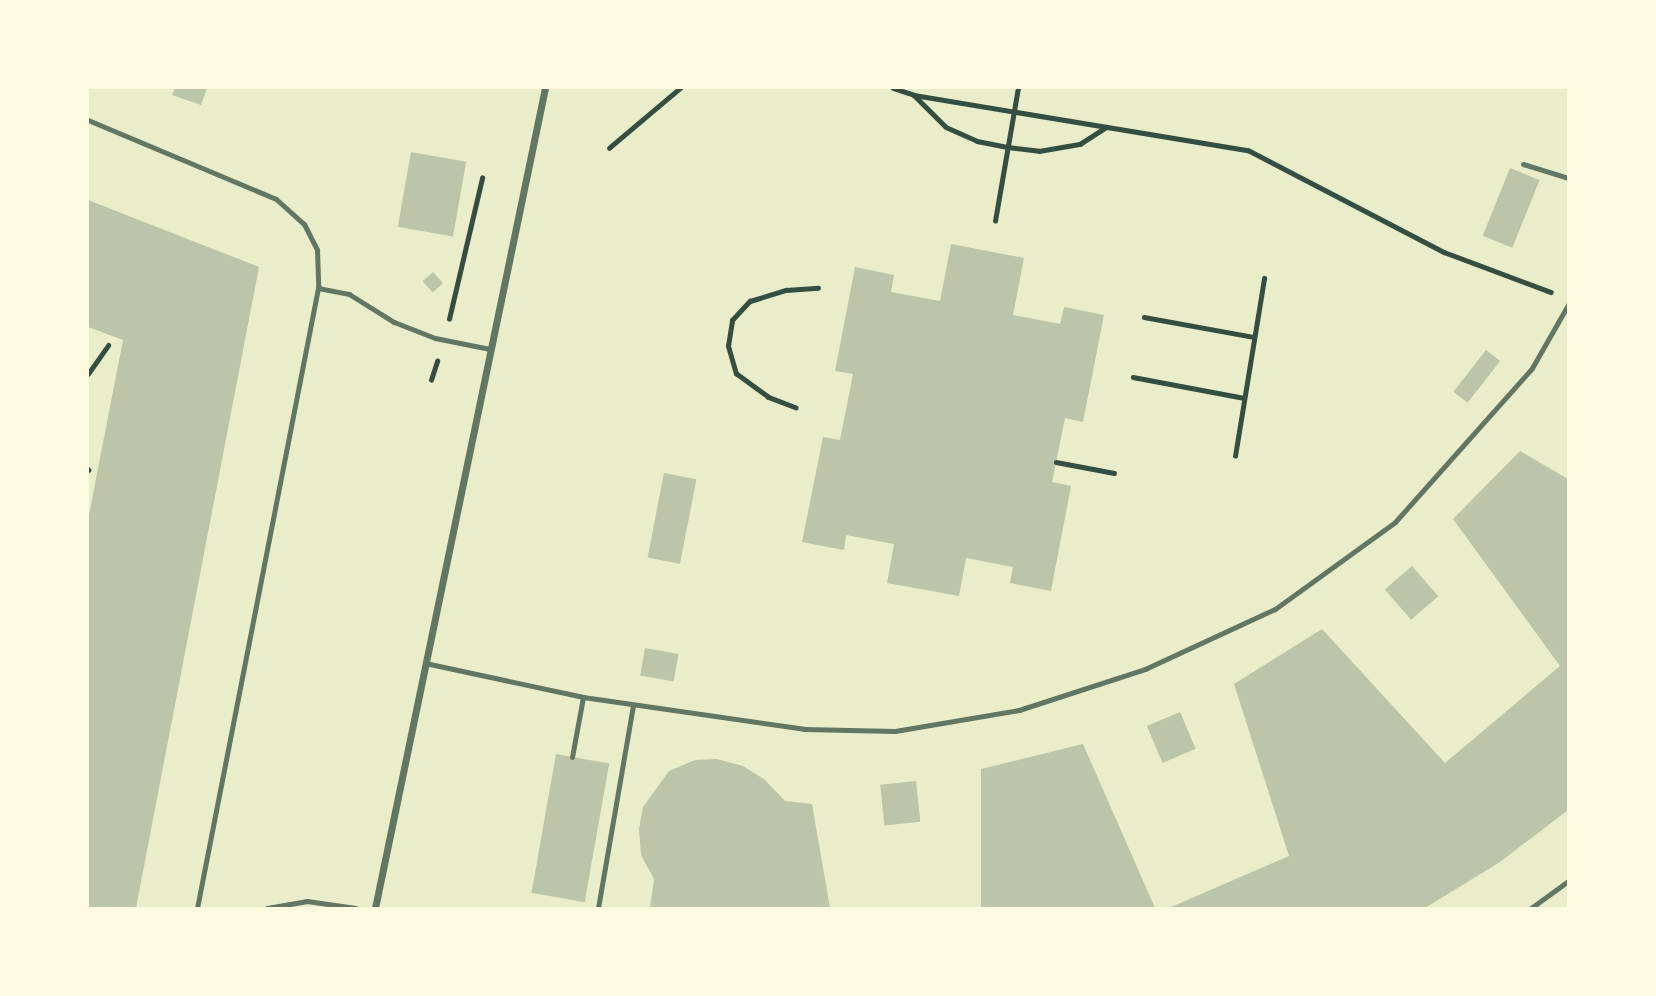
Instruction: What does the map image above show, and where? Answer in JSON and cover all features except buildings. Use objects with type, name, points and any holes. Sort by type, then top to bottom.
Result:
[{"type":"street","points":[[375,908],[545,88]]},
{"type":"lane","points":[[88,120],[276,199],[304,224],[317,250],[318,288],[197,908]]},
{"type":"lane","points":[[1523,164],[1569,178]]},
{"type":"lane","points":[[318,288],[349,294],[394,322],[443,340],[490,349]]},
{"type":"lane","points":[[425,663],[583,697],[804,729],[895,731],[1019,710],[1145,669],[1275,608],[1395,522],[1532,368],[1569,304]]},
{"type":"lane","points":[[572,757],[583,697]]},
{"type":"lane","points":[[598,908],[633,705]]},
{"type":"lane","points":[[1531,908],[1569,881]]},
{"type":"lane","points":[[267,908],[307,901],[356,908]]},
{"type":"path","points":[[609,148],[680,88]]},
{"type":"path","points":[[893,88],[914,95],[1248,150],[1444,252],[1556,294]]},
{"type":"path","points":[[995,221],[1018,88]]},
{"type":"path","points":[[914,95],[946,127],[977,141],[1008,147],[1039,150],[1080,144],[1107,127]]},
{"type":"path","points":[[431,380],[460,281],[482,178]]},
{"type":"path","points":[[1235,456],[1264,278]]},
{"type":"path","points":[[796,408],[768,397],[736,374],[728,346],[732,320],[750,301],[786,290],[818,288]]},
{"type":"path","points":[[1144,317],[1254,337]]},
{"type":"path","points":[[88,374],[108,345]]},
{"type":"path","points":[[1133,377],[1244,398]]},
{"type":"path","points":[[1056,462],[1114,473]]}]
